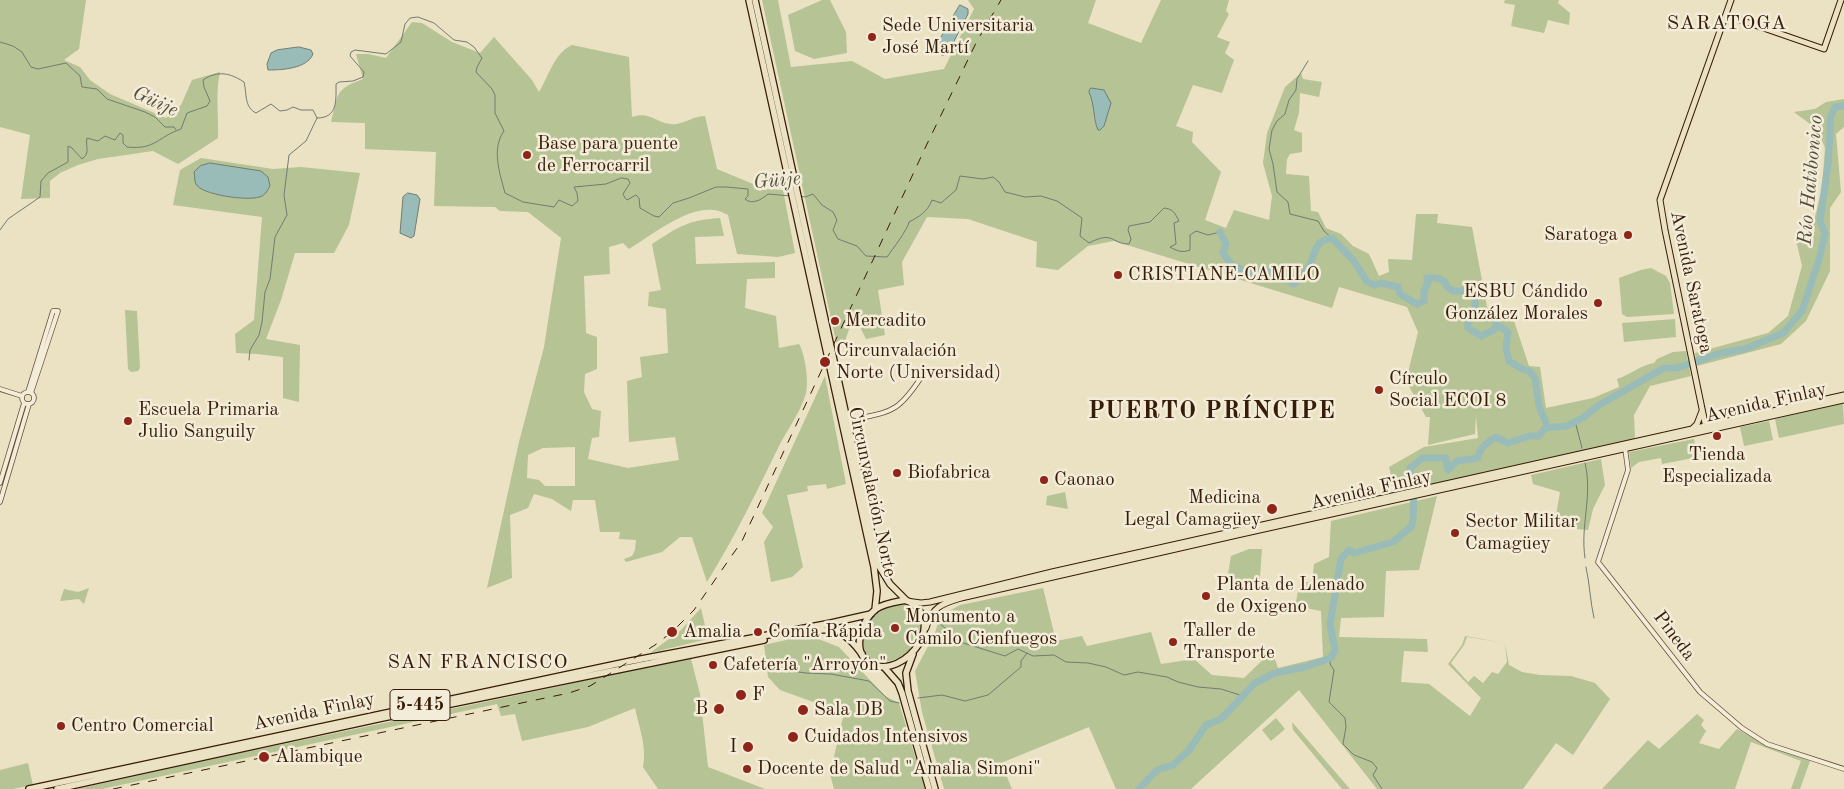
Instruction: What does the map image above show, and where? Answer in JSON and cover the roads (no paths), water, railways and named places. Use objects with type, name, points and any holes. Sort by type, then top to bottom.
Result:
[{"type":"highway","name":"Circunvalación Norte","points":[[749,0],[797,202],[845,421],[874,567],[877,591],[873,612]]},
{"type":"highway","name":"Circunvalación Norte","points":[[755,0],[794,191]]},
{"type":"highway","name":"Circunvalación Norte","points":[[845,421],[880,566],[890,584],[906,600]]},
{"type":"highway","name":"5-445","points":[[873,612],[888,604],[906,600]]},
{"type":"highway","points":[[906,600],[914,604],[922,613],[923,636],[906,673],[908,691],[935,789]]},
{"type":"highway","points":[[862,654],[859,646],[860,639],[873,612]]},
{"type":"highway","name":"Avenida Finlay","points":[[29,789],[631,661],[832,623],[873,612]]},
{"type":"highway","name":"Avenida Finlay","points":[[57,789],[382,718],[825,628],[842,634],[862,654]]},
{"type":"highway","points":[[914,652],[902,660],[884,667],[898,684],[902,693],[928,789]]},
{"type":"highway","name":"5-445","points":[[862,654],[870,663],[884,667]]},
{"type":"main road","name":"Avenida Saratoga","points":[[1706,429],[1663,223],[1660,200],[1731,0]]},
{"type":"main road","points":[[1726,15],[1824,49],[1841,0]]},
{"type":"main road","name":"Avenida Finlay","points":[[1624,447],[1844,395]]},
{"type":"main road","name":"Avenida Finlay","points":[[906,600],[921,603],[930,602],[1052,572],[1844,400]]},
{"type":"main road","points":[[1703,410],[1708,420],[1716,424]]},
{"type":"main road","points":[[1688,431],[1697,424],[1703,410]]},
{"type":"main road","name":"Avenida Finlay","points":[[923,636],[930,614],[943,604],[961,598],[1407,495]]},
{"type":"street","points":[[0,502],[29,404],[34,400],[30,392],[55,311]]},
{"type":"street","points":[[845,421],[892,411],[908,398],[922,376]]},
{"type":"street","points":[[0,389],[22,396],[30,392]]},
{"type":"street","points":[[0,483],[24,403],[22,396]]},
{"type":"street","points":[[24,403],[29,404]]},
{"type":"street","name":"Pineda","points":[[1624,447],[1628,470],[1598,562],[1700,692],[1742,728],[1767,744],[1844,769]]},
{"type":"water","points":[[960,5],[968,9],[968,14],[950,49],[943,56],[936,51],[937,44]]},
{"type":"water","points":[[299,47],[311,50],[313,54],[305,63],[293,68],[268,70],[267,64],[271,53],[277,50]]},
{"type":"water","points":[[1091,88],[1104,90],[1111,103],[1104,126],[1100,130],[1096,126],[1089,92]]},
{"type":"water","points":[[210,163],[261,171],[268,177],[270,186],[263,196],[253,198],[236,198],[206,191],[196,184],[194,172],[200,166]]},
{"type":"water","points":[[408,193],[417,195],[420,199],[414,236],[411,238],[400,233],[403,197]]},
{"type":"waterway","name":"Güije","points":[[0,230],[8,219],[40,197],[41,181],[48,173],[68,162],[68,146],[82,159],[87,152],[87,138],[98,141],[105,136],[115,140],[120,133],[123,135],[123,143],[127,147],[151,145],[181,129],[187,113],[207,106],[210,101],[203,80],[208,77],[224,74],[234,76],[244,82],[249,107],[256,113],[271,104],[280,111],[293,107],[301,110],[313,110],[317,118],[329,115],[336,102],[336,84],[363,77],[364,72],[350,56],[351,52],[355,50],[386,54],[401,42],[405,24],[410,18],[418,17],[434,23],[454,40],[467,42],[474,47],[482,58],[476,72],[492,89],[495,95],[495,113],[504,131],[500,138],[497,154],[505,193],[523,202],[554,207],[559,200],[572,206],[578,201],[574,187],[606,184],[621,178],[628,179],[630,183],[623,194],[625,198],[627,200],[636,195],[639,198],[640,208],[659,217],[673,203],[716,187],[748,189],[748,196],[745,199],[751,202],[759,200],[768,194],[791,196]]},
{"type":"waterway","name":"Güije","points":[[0,42],[13,46],[22,52],[31,67],[38,69],[66,63],[80,76],[82,87],[97,89],[107,99],[145,112],[155,117],[165,127],[174,127],[176,130]]},
{"type":"waterway","points":[[1308,61],[1297,79],[1296,90],[1289,100],[1285,114],[1277,121],[1272,130],[1269,149],[1277,192],[1288,202],[1290,214],[1318,221],[1324,231],[1332,238]]},
{"type":"waterway","name":"Río Hatibonico","points":[[1139,789],[1157,770],[1173,765],[1189,750],[1206,725],[1221,719],[1255,683],[1275,673],[1305,667],[1331,658],[1335,650],[1330,624],[1341,559],[1349,550],[1354,553],[1393,542],[1412,526],[1414,497],[1410,468],[1423,458],[1446,458],[1448,470],[1457,461],[1478,458],[1484,446],[1496,437],[1508,443],[1529,436],[1539,436],[1545,428],[1567,426],[1584,417],[1599,405],[1664,368],[1677,368],[1721,353],[1745,349],[1783,333],[1802,311],[1820,256],[1825,233],[1820,221],[1828,164],[1830,119],[1835,107],[1844,106]]},
{"type":"waterway","points":[[249,360],[250,350],[259,335],[262,322],[265,292],[270,279],[275,237],[287,215],[284,195],[289,155],[306,141],[317,118]]},
{"type":"waterway","name":"Güije","points":[[800,196],[805,197],[813,194],[822,205],[833,212],[837,220],[833,230],[838,239],[857,246],[866,256],[887,257],[909,222],[923,213],[932,200],[941,203],[956,190],[960,176],[983,179],[993,177],[999,182],[1005,192],[1025,197],[1041,196],[1057,201],[1082,218],[1080,236],[1089,243],[1097,239],[1108,238],[1129,244],[1131,239],[1128,230],[1129,226],[1150,222],[1164,208],[1170,209],[1179,221],[1174,223],[1176,244],[1170,247],[1175,250],[1190,250],[1190,235],[1196,231],[1208,235],[1220,232]]},
{"type":"waterway","name":"Güije","points":[[1220,232],[1226,244],[1223,253],[1230,263],[1247,273],[1272,271],[1294,284],[1310,265],[1319,244],[1326,239],[1332,238],[1354,261],[1367,282],[1375,285],[1381,283],[1398,287],[1400,294],[1417,304],[1424,301],[1424,291],[1428,283],[1427,278],[1441,280],[1453,291],[1471,291],[1475,296],[1475,308],[1468,323],[1468,328],[1481,336],[1494,330],[1496,324],[1508,332],[1506,348],[1509,361],[1529,371],[1535,378],[1539,406],[1548,428]]},
{"type":"waterway","points":[[1575,421],[1582,448]]},
{"type":"waterway","points":[[1585,463],[1588,487],[1584,534],[1585,558]]},
{"type":"waterway","points":[[1586,567],[1594,618]]},
{"type":"waterway","points":[[940,624],[957,641],[1005,656],[1018,649],[1033,656],[1054,655],[1066,662],[1088,663],[1106,667],[1124,675],[1138,672],[1167,677],[1178,682],[1198,687],[1221,689],[1243,696]]},
{"type":"waterway","points":[[918,698],[942,695],[965,701],[988,695],[1021,667],[1021,661],[1027,653]]},
{"type":"waterway","points":[[1331,658],[1330,664],[1334,670],[1329,702],[1345,718],[1346,727],[1343,744],[1354,755],[1372,762],[1377,768],[1373,775],[1382,789]]},
{"type":"waterway","points":[[784,670],[831,674],[869,681],[890,701],[899,703]]},
{"type":"railway","points":[[113,789],[569,693],[590,686],[655,645],[672,632],[694,610],[742,541],[927,144],[977,41],[1001,0]]},
{"type":"place","name":"Sede Universitaria José Martí","points":[[872,37]]},
{"type":"place","name":"Base para puente de Ferrocarril","points":[[527,155]]},
{"type":"place","name":"Saratoga","points":[[1628,235]]},
{"type":"place","name":"CRISTIANE-CAMILO","points":[[1118,275]]},
{"type":"place","name":"ESBU Cándido González Morales","points":[[1598,303]]},
{"type":"place","name":"Mercadito","points":[[835,321]]},
{"type":"place","name":"Circunvalación Norte (Universidad)","points":[[825,362]]},
{"type":"place","name":"Círculo Social ECOI 8","points":[[1379,390]]},
{"type":"place","name":"Escuela Primaria Julio Sanguily","points":[[128,421]]},
{"type":"place","name":"Tienda Especializada","points":[[1717,436]]},
{"type":"place","name":"Biofabrica","points":[[897,473]]},
{"type":"place","name":"Caonao","points":[[1044,480]]},
{"type":"place","name":"Medicina Legal Camagüey","points":[[1272,509]]},
{"type":"place","name":"Sector Militar Camagüey","points":[[1455,533]]},
{"type":"place","name":"Planta de Llenado de Oxigeno","points":[[1206,596]]},
{"type":"place","name":"Monumento a Camilo Cienfuegos","points":[[895,628]]},
{"type":"place","name":"Amalia","points":[[672,632]]},
{"type":"place","name":"Comía Rápida","points":[[758,632]]},
{"type":"place","name":"Taller de Transporte","points":[[1173,642]]},
{"type":"place","name":"Cafetería \"Arroyón\"","points":[[713,665]]},
{"type":"place","name":"F","points":[[741,695]]},
{"type":"place","name":"B","points":[[719,709]]},
{"type":"place","name":"Sala DB","points":[[803,710]]},
{"type":"place","name":"Centro Comercial","points":[[61,726]]},
{"type":"place","name":"Cuidados Intensivos","points":[[793,737]]},
{"type":"place","name":"I","points":[[748,747]]},
{"type":"place","name":"Alambique","points":[[264,757]]},
{"type":"place","name":"Docente de Salud \"Amalia Simoni\"","points":[[747,769]]},
{"type":"district","name":"SARATOGA","points":[[1727,24]]},
{"type":"district","name":"PUERTO PRÍNCIPE","points":[[1212,412]]},
{"type":"district","name":"SAN FRANCISCO","points":[[478,663]]}]
